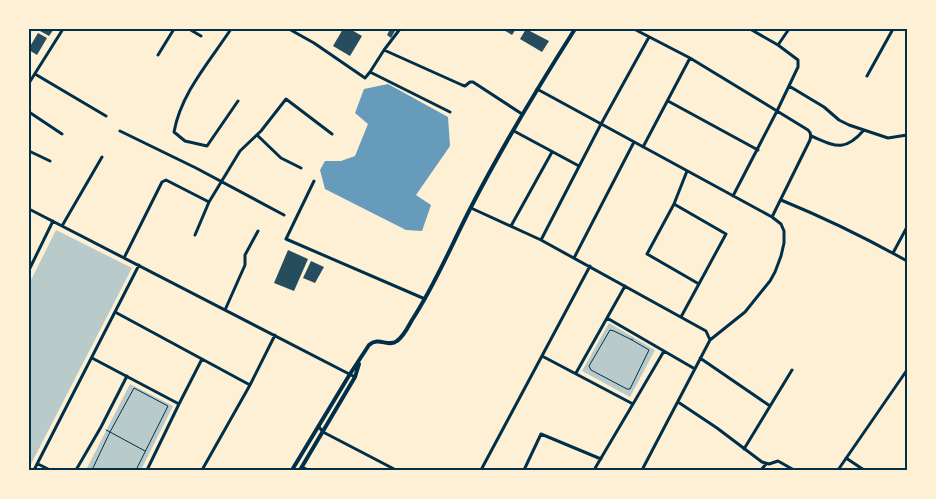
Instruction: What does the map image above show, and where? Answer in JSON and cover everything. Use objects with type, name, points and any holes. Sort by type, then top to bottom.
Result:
[{"type":"street","points":[[29,83],[63,29]]},
{"type":"street","points":[[158,55],[174,29]]},
{"type":"street","points":[[189,29],[201,36]]},
{"type":"street","points":[[231,29],[187,93],[176,120],[174,132],[185,141],[207,146],[238,101]]},
{"type":"street","points":[[289,29],[314,43],[364,78],[400,29]]},
{"type":"street","points":[[292,470],[369,345],[373,341],[392,344],[397,342],[403,335],[425,300],[471,208],[522,114],[575,29]]},
{"type":"street","points":[[634,29],[690,58],[810,132],[810,140],[772,217]]},
{"type":"street","points":[[733,196],[758,150],[798,67],[798,60],[778,45],[750,29]]},
{"type":"street","points":[[778,45],[789,29]]},
{"type":"street","points":[[867,76],[893,29]]},
{"type":"street","points":[[540,240],[601,124],[650,37]]},
{"type":"street","points":[[384,50],[462,85],[466,86],[473,82],[522,114]]},
{"type":"street","points":[[643,147],[690,58]]},
{"type":"street","points":[[370,72],[450,112]]},
{"type":"street","points":[[34,74],[106,116]]},
{"type":"street","points":[[789,86],[824,107],[849,126],[888,138],[907,135]]},
{"type":"street","points":[[537,88],[772,217],[781,224],[784,230],[784,244],[781,256],[770,281],[745,312],[710,340],[642,470]]},
{"type":"street","points":[[195,235],[209,202],[240,151],[257,135],[286,99],[332,134]]},
{"type":"street","points":[[668,101],[758,150]]},
{"type":"street","points":[[29,112],[62,134]]},
{"type":"street","points":[[514,130],[579,166]]},
{"type":"street","points":[[811,136],[833,145],[842,146],[855,141],[864,130]]},
{"type":"street","points":[[120,131],[196,168],[284,215]]},
{"type":"street","points":[[257,135],[281,158],[301,168]]},
{"type":"street","points":[[574,258],[634,142]]},
{"type":"street","points":[[29,151],[50,162]]},
{"type":"street","points":[[511,226],[552,152]]},
{"type":"street","points":[[62,226],[102,157]]},
{"type":"street","points":[[686,171],[674,204],[647,254],[699,284]]},
{"type":"street","points":[[124,258],[163,181],[166,180],[209,202]]},
{"type":"street","points":[[314,181],[286,239],[425,300]]},
{"type":"street","points":[[781,200],[872,241],[907,262]]},
{"type":"street","points":[[674,204],[726,234],[681,317]]},
{"type":"street","points":[[471,208],[540,240],[706,330],[710,340]]},
{"type":"street","points":[[29,209],[355,377]]},
{"type":"street","points":[[29,270],[53,221]]},
{"type":"street","points":[[893,253],[907,227]]},
{"type":"street","points":[[225,310],[245,265],[245,255],[258,231]]},
{"type":"street","points":[[34,470],[139,265]]},
{"type":"street","points":[[481,470],[590,266]]},
{"type":"street","points":[[576,374],[625,286]]},
{"type":"street","points":[[115,312],[250,385]]},
{"type":"street","points":[[607,318],[695,369]]},
{"type":"street","points":[[202,470],[250,385],[275,335]]},
{"type":"street","points":[[594,470],[664,351]]},
{"type":"street","points":[[308,470],[301,469],[355,377],[363,355]]},
{"type":"street","points":[[542,356],[633,404]]},
{"type":"street","points":[[92,358],[179,404]]},
{"type":"street","points":[[700,358],[770,406]]},
{"type":"street","points":[[147,470],[202,359]]},
{"type":"street","points":[[744,448],[792,370]]},
{"type":"street","points":[[838,470],[907,370]]},
{"type":"street","points":[[76,470],[127,376]]},
{"type":"street","points":[[678,402],[766,464]]},
{"type":"street","points":[[319,427],[323,432],[396,470]]},
{"type":"street","points":[[524,470],[541,434],[601,459]]},
{"type":"street","points":[[846,458],[864,470]]},
{"type":"street","points":[[761,470],[766,464],[778,461],[794,470]]},
{"type":"street","points":[[38,464],[50,470]]},
{"type":"path","points":[[610,330],[632,340],[649,350],[630,389],[591,370],[589,366],[610,330]]},
{"type":"path","points":[[632,340],[635,334]]},
{"type":"path","points":[[92,470],[134,388],[168,406],[136,470]]},
{"type":"path","points":[[101,427],[145,451]]},
{"type":"shaded area","points":[[56,230],[132,268],[29,468],[29,284]]},
{"type":"shaded area","points":[[609,323],[655,350],[630,397],[582,371]]},
{"type":"shaded area","points":[[130,384],[173,406],[141,470],[86,470]]},
{"type":"water","points":[[388,84],[448,117],[450,146],[416,195],[431,205],[422,231],[406,230],[325,189],[320,170],[325,161],[341,161],[355,156],[368,124],[355,113],[364,89]]},
{"type":"building","points":[[41,29],[54,29],[49,36],[40,31]]},
{"type":"building","points":[[343,29],[350,29],[362,36],[350,56],[333,46]]},
{"type":"building","points":[[390,29],[396,29],[391,38],[387,35]]},
{"type":"building","points":[[502,29],[516,29],[512,35]]},
{"type":"building","points":[[526,29],[549,41],[542,52],[520,39]]},
{"type":"building","points":[[38,33],[47,38],[37,55],[29,50],[29,48]]},
{"type":"building","points":[[288,250],[308,259],[294,291],[274,283]]},
{"type":"building","points":[[311,261],[324,267],[315,283],[303,278]]}]
